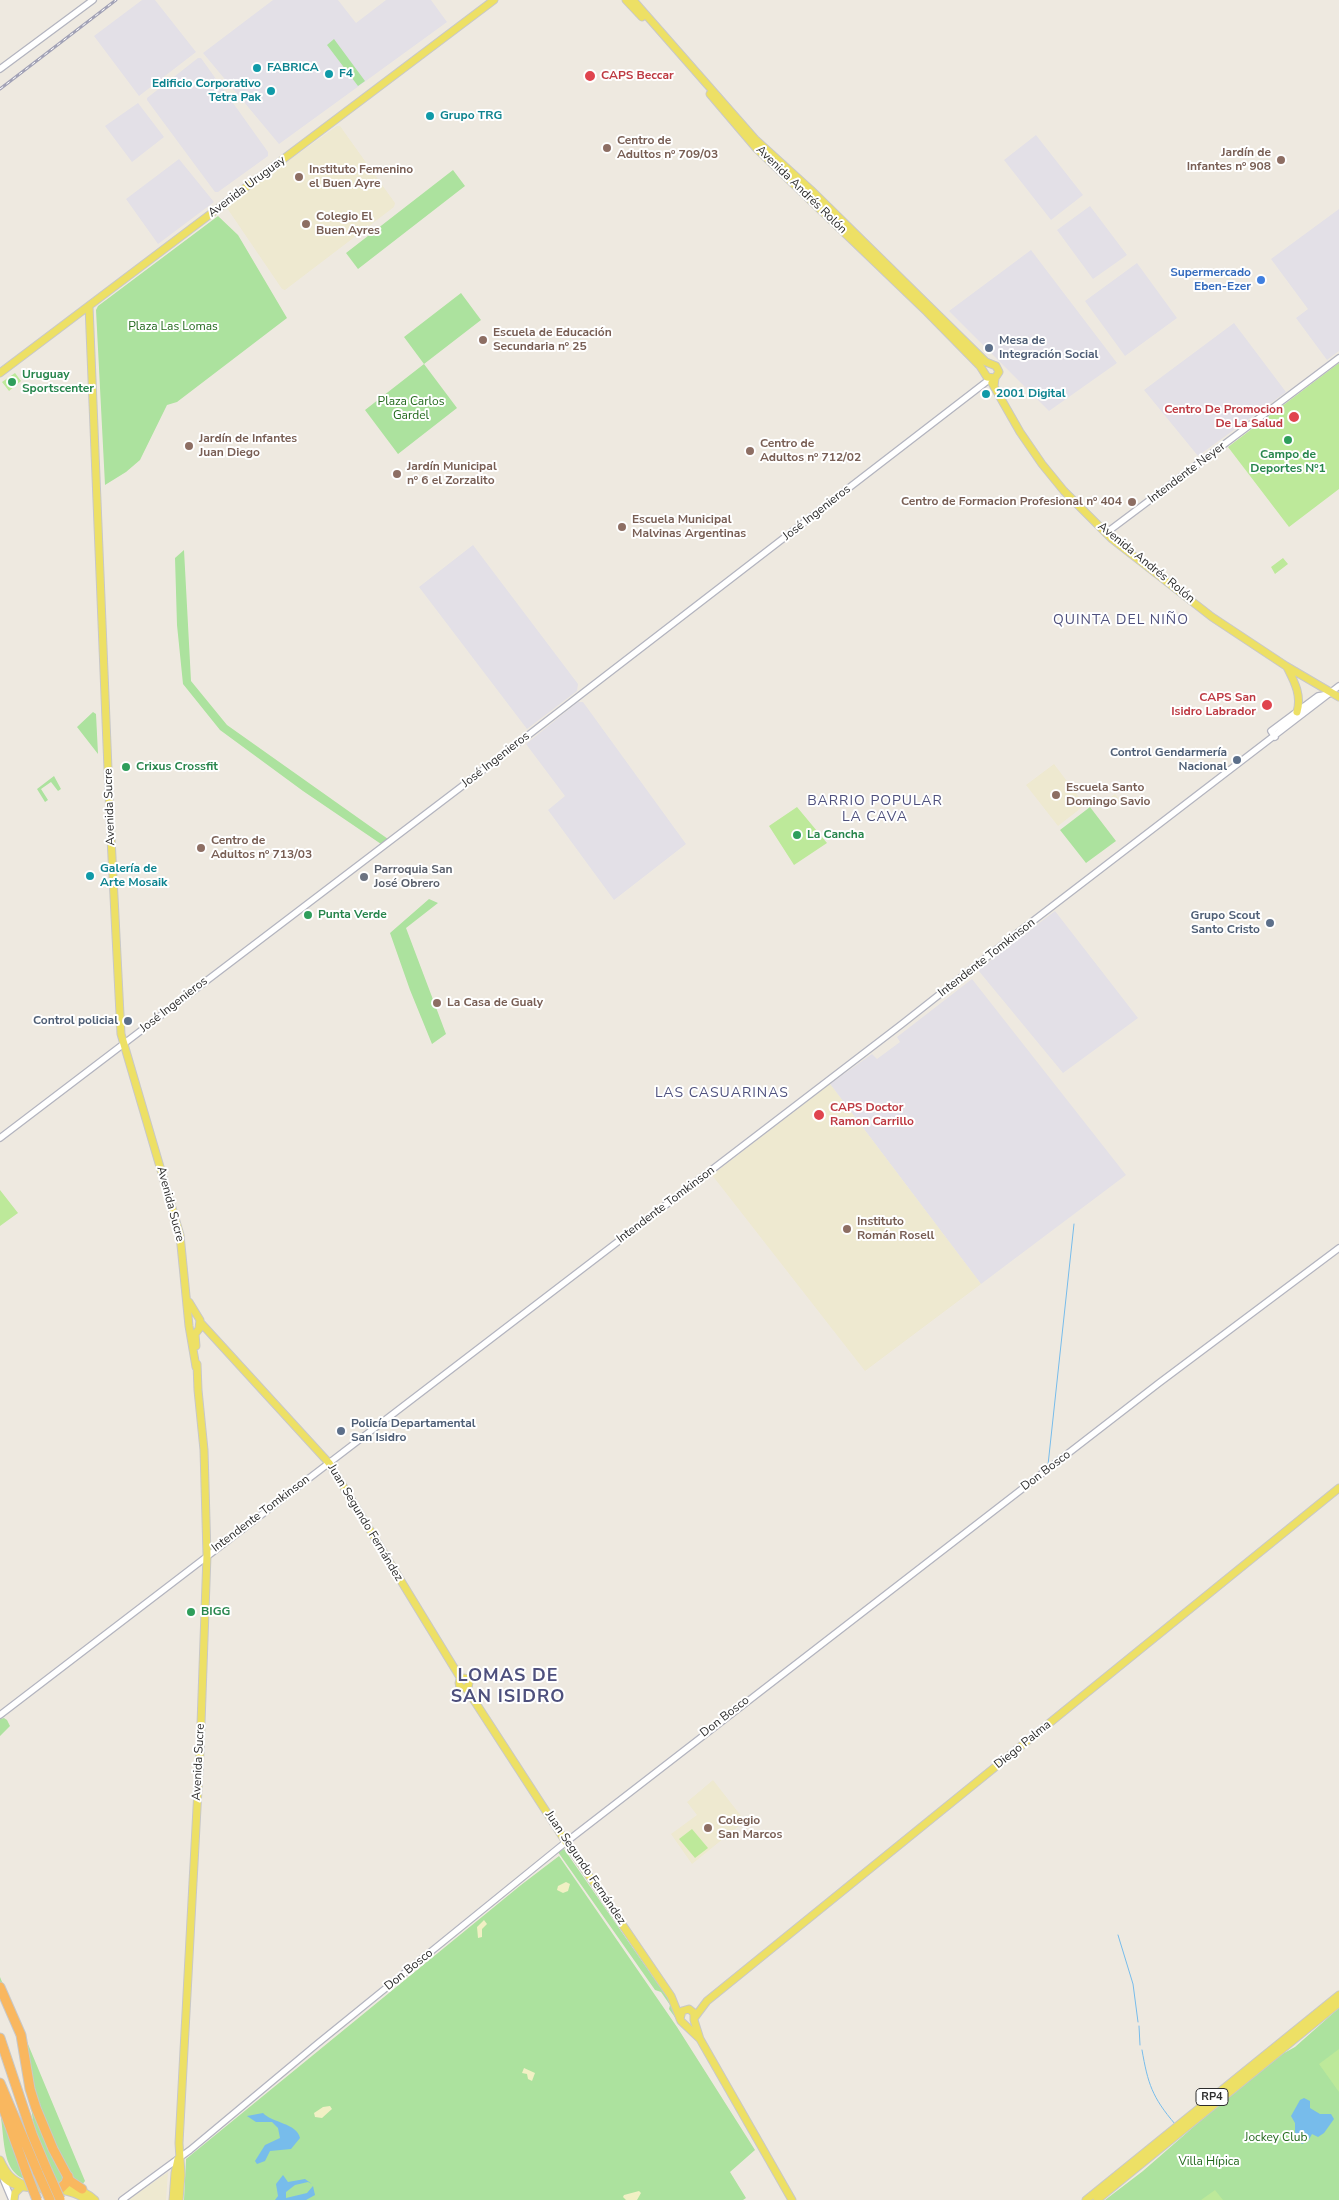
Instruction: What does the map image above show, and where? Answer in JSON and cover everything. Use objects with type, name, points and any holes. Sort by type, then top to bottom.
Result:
[{"type":"highway","points":[[0,1987],[21,2035],[30,2089],[36,2108],[53,2149],[68,2176],[74,2185],[82,2190]]},
{"type":"highway","points":[[0,2038],[32,2134],[50,2200]]},
{"type":"highway","points":[[0,2083],[43,2171],[60,2194],[68,2176]]},
{"type":"highway","points":[[0,2099],[37,2200]]},
{"type":"main road","name":"Avenida Uruguay","points":[[0,373],[494,0]]},
{"type":"main road","name":"Avenida Andrés Rolón","points":[[626,0],[756,148],[927,312],[985,372],[992,381],[1020,432],[1042,464],[1064,491],[1106,533],[1212,617],[1286,666],[1339,697]]},
{"type":"main road","name":"Avenida Andrés Rolón","points":[[633,0],[755,139],[811,190],[990,365],[998,369],[998,376],[992,381]]},
{"type":"main road","name":"Avenida Sucre","points":[[89,306],[110,818],[123,1045],[180,1235],[204,1450],[207,1555],[200,1752],[179,2156],[181,2175],[179,2200]]},
{"type":"main road","points":[[985,372],[990,365]]},
{"type":"main road","points":[[1286,666],[1297,689],[1299,704],[1297,712]]},
{"type":"main road","name":"Avenida Sucre","points":[[187,1298],[198,1319],[196,1367]]},
{"type":"main road","points":[[198,1319],[192,1316],[189,1324],[197,1332],[205,1330],[212,1335]]},
{"type":"main road","name":"Juan Segundo Fernández","points":[[198,1319],[329,1463],[461,1679],[468,1680],[469,1683],[466,1688],[566,1842],[672,1998],[681,2021],[700,2039]]},
{"type":"main road","name":"Diego Palma","points":[[694,2019],[707,2002],[1339,1488]]},
{"type":"main road","name":"RP4","points":[[1086,2200],[1339,1994]]},
{"type":"main road","name":"Juan Segundo Fernández","points":[[672,1998],[688,2009]]},
{"type":"main road","name":"Diego Palma","points":[[688,2009],[707,2002]]},
{"type":"main road","name":"RP4","points":[[1097,2200],[1339,2002]]},
{"type":"main road","points":[[688,2009],[694,2013],[694,2019],[689,2024],[681,2021],[681,2012],[688,2009]]},
{"type":"main road","name":"Juan Segundo Fernández","points":[[694,2019],[700,2039],[792,2200]]},
{"type":"main road","name":"Avenida Sucre","points":[[173,2200],[175,2173],[179,2156]]},
{"type":"main road","points":[[0,2160],[10,2178],[25,2185],[60,2194],[82,2190],[95,2200]]},
{"type":"main road","points":[[0,2172],[4,2181],[17,2189],[60,2194],[74,2193],[86,2200]]},
{"type":"main road","points":[[13,2200],[17,2189],[25,2185]]},
{"type":"street","points":[[0,69],[93,0]]},
{"type":"street","name":"Intendente Neyer","points":[[1106,533],[1339,358]]},
{"type":"street","name":"José Ingenieros","points":[[0,1138],[992,381]]},
{"type":"street","name":"Intendente Tomkinson","points":[[0,1715],[1273,734],[1339,686]]},
{"type":"street","name":"Intendente Tomkinson","points":[[1273,734],[1318,696],[1331,693]]},
{"type":"street","name":"Don Bosco","points":[[122,2200],[179,2156],[190,2150],[317,2044],[566,1842],[1159,1383],[1339,1248]]},
{"type":"street","points":[[4,2181],[13,2200]]},
{"type":"shaded area","points":[[142,0],[155,0],[196,52],[139,96],[94,36]]},
{"type":"shaded area","points":[[273,0],[338,0],[356,23],[386,0],[431,0],[447,22],[279,144],[203,53]]},
{"type":"shaded area","points":[[198,58],[201,58],[268,152],[268,156],[218,192],[215,192],[147,100],[147,98]]},
{"type":"shaded area","points":[[138,103],[164,137],[132,162],[105,126]]},
{"type":"shaded area","name":"Colegio El Buen Ayres","points":[[337,126],[340,126],[395,203],[394,207],[285,290],[282,289],[227,208],[228,204]]},
{"type":"shaded area","points":[[1036,135],[1083,195],[1051,220],[1004,160]]},
{"type":"shaded area","points":[[179,159],[214,202],[158,244],[126,199]]},
{"type":"shaded area","points":[[1090,206],[1127,255],[1093,279],[1057,230]]},
{"type":"shaded area","points":[[1339,209],[1339,351],[1327,360],[1296,318],[1308,309],[1271,259]]},
{"type":"shaded area","points":[[1031,250],[1117,363],[1049,411],[949,311]]},
{"type":"shaded area","points":[[1137,263],[1177,318],[1125,356],[1085,301]]},
{"type":"shaded area","points":[[1234,323],[1286,392],[1198,456],[1144,390]]},
{"type":"shaded area","points":[[473,545],[578,684],[577,691],[527,729],[419,587]]},
{"type":"shaded area","points":[[578,702],[583,702],[686,844],[614,900],[548,810],[565,796],[526,744]]},
{"type":"shaded area","name":"Escuela Santo Domingo Savio","points":[[1054,764],[1085,805],[1058,826],[1026,785]]},
{"type":"shaded area","points":[[1115,794],[1120,800],[1107,810],[1102,804]]},
{"type":"shaded area","points":[[1055,911],[1138,1018],[1063,1073],[978,970]]},
{"type":"shaded area","points":[[972,979],[1126,1175],[981,1284],[830,1084],[872,1054],[877,1059],[900,1042],[897,1037]]},
{"type":"shaded area","name":"Instituto Román Rosell","points":[[830,1084],[981,1284],[865,1371],[712,1175]]},
{"type":"shaded area","name":"Colegio San Marcos","points":[[713,1780],[745,1821],[692,1864],[671,1834],[697,1815],[687,1802]]},
{"type":"shaded area","points":[[168,2172],[166,2200],[128,2200]]},
{"type":"green space","points":[[334,39],[365,81],[358,86],[327,45]]},
{"type":"green space","points":[[453,170],[465,186],[358,269],[346,253]]},
{"type":"green space","name":"Plaza Las Lomas","points":[[218,216],[238,235],[287,318],[177,402],[167,405],[140,460],[126,472],[105,485],[96,310],[98,306]]},
{"type":"green space","points":[[461,293],[481,320],[424,364],[404,337]]},
{"type":"green space","name":"Campo de Deportes Nº1","points":[[1339,363],[1339,489],[1289,527],[1228,447]]},
{"type":"green space","name":"Plaza Carlos Gardel","points":[[424,364],[457,408],[398,454],[365,410]]},
{"type":"green space","name":"Uruguay Sportscenter","points":[[15,373],[21,381],[9,391],[2,382]]},
{"type":"green space","points":[[184,550],[191,681],[227,725],[388,839],[381,844],[303,791],[220,730],[183,684],[177,625],[175,558]]},
{"type":"green space","points":[[1283,558],[1288,564],[1275,574],[1271,567]]},
{"type":"green space","points":[[93,712],[96,714],[98,754],[77,727]]},
{"type":"green space","points":[[54,776],[61,789],[58,791],[51,782],[41,789],[48,800],[45,802],[37,789]]},
{"type":"green space","name":"La Cancha","points":[[797,807],[827,843],[794,865],[769,826]]},
{"type":"green space","points":[[1090,807],[1116,841],[1086,863],[1060,830]]},
{"type":"green space","points":[[429,899],[438,903],[406,928],[446,1034],[432,1044],[390,933]]},
{"type":"green space","points":[[0,1190],[18,1213],[0,1226]]},
{"type":"green space","points":[[4,1718],[10,1726],[0,1736],[0,1719]]},
{"type":"green space","points":[[692,1829],[708,1848],[695,1858],[679,1839]]},
{"type":"green space","points":[[564,1849],[669,2000],[678,2018],[677,2020],[661,1992],[655,1990],[558,1852]]},
{"type":"green space","points":[[559,1856],[677,2027],[755,2150],[730,2172],[746,2198],[743,2200],[184,2200],[186,2159]]},
{"type":"green space","points":[[0,1977],[85,2181],[82,2185],[72,2177],[38,2107],[14,2015],[0,1982]]},
{"type":"green space","name":"Jockey Club","points":[[1339,2008],[1339,2200],[1105,2200],[1143,2171],[1277,2057],[1295,2047]]},
{"type":"green space","points":[[1339,2049],[1339,2092],[1319,2064]]},
{"type":"green space","points":[[31,2107],[66,2181],[56,2184],[34,2127]]},
{"type":"green space","points":[[7,2109],[39,2183],[26,2180],[30,2180]]},
{"type":"green space","points":[[0,2111],[9,2131],[24,2179],[11,2168],[7,2159]]},
{"type":"green space","points":[[1215,2190],[1223,2200],[1201,2200]]},
{"type":"sand","points":[[566,1882],[570,1884],[568,1891],[563,1893],[557,1890],[558,1886]]},
{"type":"sand","points":[[484,1920],[487,1924],[482,1929],[482,1937],[478,1938],[477,1927]]},
{"type":"sand","points":[[524,2068],[535,2073],[532,2081],[528,2079],[527,2074],[522,2073]]},
{"type":"sand","points":[[330,2106],[332,2109],[322,2118],[315,2117],[314,2113],[323,2107]]},
{"type":"sand","points":[[639,2191],[641,2193],[637,2200],[626,2200],[623,2197],[624,2195]]},
{"type":"water","points":[[1304,2098],[1310,2101],[1310,2108],[1320,2114],[1331,2114],[1334,2119],[1324,2133],[1318,2137],[1312,2134],[1308,2141],[1302,2144],[1295,2137],[1295,2123],[1291,2116],[1300,2100]]},
{"type":"water","points":[[263,2113],[294,2129],[300,2138],[291,2149],[270,2151],[265,2161],[257,2164],[255,2161],[265,2145],[280,2138],[278,2128],[272,2122],[256,2122],[247,2116]]},
{"type":"water","points":[[283,2175],[288,2182],[305,2179],[312,2184],[308,2182],[295,2185],[286,2192],[286,2198],[307,2193],[313,2186],[315,2195],[306,2200],[275,2200],[278,2196],[276,2184]]},
{"type":"waterway","points":[[1048,1465],[1074,1224]]},
{"type":"waterway","points":[[1118,1935],[1133,1984],[1138,2022]]},
{"type":"waterway","points":[[1139,2026],[1140,2045]]},
{"type":"waterway","points":[[1142,2050],[1152,2090],[1161,2106],[1175,2124]]},
{"type":"railway","points":[[0,89],[116,0]]},
{"type":"place","name":"FABRICA","points":[[257,68]]},
{"type":"place","name":"F4","points":[[329,74]]},
{"type":"place","name":"CAPS Beccar","points":[[590,76]]},
{"type":"place","name":"Edificio Corporativo Tetra Pak","points":[[271,91]]},
{"type":"place","name":"Grupo TRG","points":[[430,116]]},
{"type":"place","name":"Centro de Adultos nº 709/03","points":[[607,148]]},
{"type":"place","name":"Jardín de Infantes nº 908","points":[[1281,160]]},
{"type":"place","name":"Instituto Femenino el Buen Ayre","points":[[299,177]]},
{"type":"place","name":"Colegio El Buen Ayres","points":[[306,224]]},
{"type":"place","name":"Supermercado Eben-Ezer","points":[[1261,280]]},
{"type":"place","name":"Escuela de Educación Secundaria nº 25","points":[[483,340]]},
{"type":"place","name":"Mesa de Integración Social","points":[[989,348]]},
{"type":"place","name":"Uruguay Sportscenter","points":[[12,382]]},
{"type":"place","name":"2001 Digital","points":[[986,394]]},
{"type":"place","name":"Centro De Promocion De La Salud","points":[[1294,417]]},
{"type":"place","name":"Campo de Deportes Nº1","points":[[1288,440]]},
{"type":"place","name":"Jardín de Infantes Juan Diego","points":[[189,446]]},
{"type":"place","name":"Centro de Adultos nº 712/02","points":[[750,451]]},
{"type":"place","name":"Jardín Municipal nº 6 el Zorzalito","points":[[397,474]]},
{"type":"place","name":"Centro de Formacion Profesional nº 404","points":[[1132,502]]},
{"type":"place","name":"Escuela Municipal Malvinas Argentinas","points":[[622,527]]},
{"type":"place","name":"CAPS San Isidro Labrador","points":[[1267,705]]},
{"type":"place","name":"Control Gendarmería Nacional","points":[[1237,760]]},
{"type":"place","name":"Crixus Crossfit","points":[[126,767]]},
{"type":"place","name":"Escuela Santo Domingo Savio","points":[[1056,795]]},
{"type":"place","name":"La Cancha","points":[[797,835]]},
{"type":"place","name":"Centro de Adultos nº 713/03","points":[[201,848]]},
{"type":"place","name":"Galería de Arte Mosaik","points":[[90,876]]},
{"type":"place","name":"Parroquia San José Obrero","points":[[364,877]]},
{"type":"place","name":"Punta Verde","points":[[308,915]]},
{"type":"place","name":"Grupo Scout Santo Cristo","points":[[1270,923]]},
{"type":"place","name":"La Casa de Gualy","points":[[437,1003]]},
{"type":"place","name":"Control policial","points":[[128,1021]]},
{"type":"place","name":"CAPS Doctor Ramon Carrillo","points":[[819,1115]]},
{"type":"place","name":"Instituto Román Rosell","points":[[847,1229]]},
{"type":"place","name":"Policía Departamental San Isidro","points":[[341,1431]]},
{"type":"place","name":"BIGG","points":[[191,1612]]},
{"type":"place","name":"Colegio San Marcos","points":[[708,1828]]},
{"type":"district","name":"QUINTA DEL NIÑO","points":[[1121,621]]},
{"type":"district","name":"BARRIO POPULAR LA CAVA","points":[[875,810]]},
{"type":"district","name":"LAS CASUARINAS","points":[[722,1094]]},
{"type":"district","name":"LOMAS DE SAN ISIDRO","points":[[508,1687]]},
{"type":"park label","name":"Villa Hípica","points":[[1209,2162]]}]
